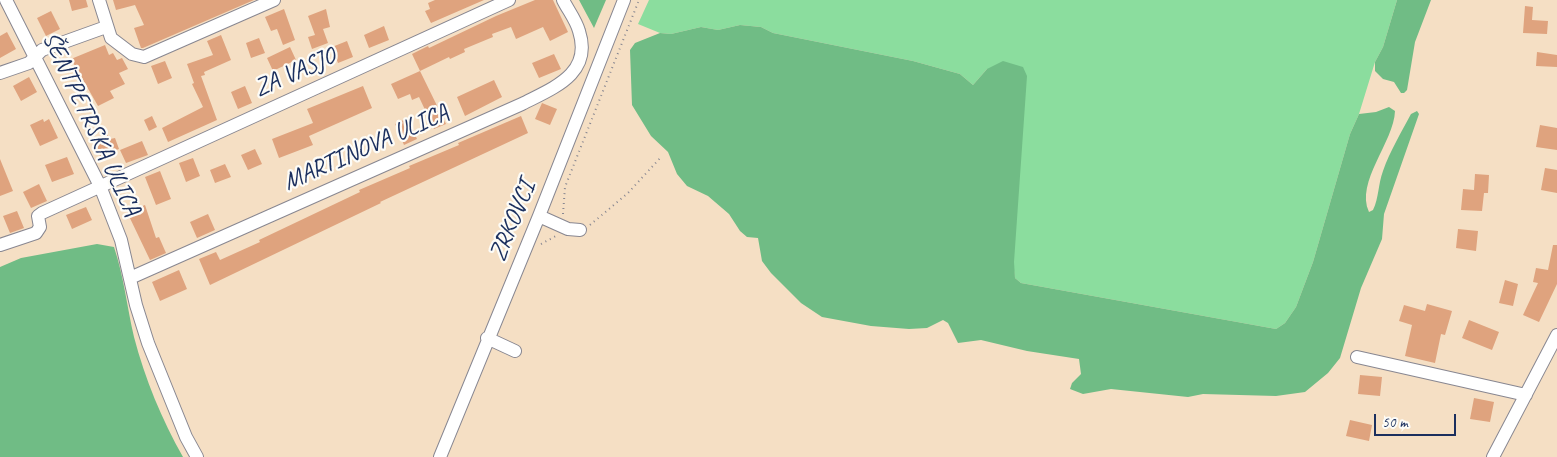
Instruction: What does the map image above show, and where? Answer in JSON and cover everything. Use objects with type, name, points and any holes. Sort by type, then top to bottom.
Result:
[{"type":"street","name":"ŠENTPETRSKA ULICA","points":[[6,0],[100,186],[120,240],[138,312],[164,384],[197,457]]},
{"type":"street","points":[[99,0],[111,38],[132,54],[144,58],[274,0]]},
{"type":"street","name":"ZA VASJO","points":[[0,246],[36,233],[40,227],[38,216],[100,186],[509,0]]},
{"type":"street","name":"MARTINOVA ULICA","points":[[130,278],[522,104],[569,78],[579,62],[583,44],[579,28],[563,0]]},
{"type":"street","name":"ZRKOVCI","points":[[440,457],[487,338],[539,216],[624,0]]},
{"type":"street","points":[[0,73],[29,62],[42,50],[106,27]]},
{"type":"street","points":[[539,216],[568,230],[580,230]]},
{"type":"street","points":[[1493,457],[1557,335]]},
{"type":"street","points":[[487,338],[515,351]]},
{"type":"street","points":[[1357,357],[1526,395]]},
{"type":"path","points":[[564,217],[562,209],[565,187],[639,0]]},
{"type":"path","points":[[580,230],[591,225],[616,203],[651,170],[662,156]]},
{"type":"green space","points":[[579,0],[606,0],[594,28]]},
{"type":"green space","points":[[649,0],[1397,0],[1383,47],[1375,62],[1359,114],[1350,134],[1313,262],[1296,307],[1285,323],[1276,329],[1021,283],[1015,278],[987,69],[973,85],[960,74],[913,61],[773,33],[761,27],[740,25],[718,30],[701,27],[671,34],[660,33],[638,24]]},
{"type":"green space","points":[[1397,0],[1431,0],[1415,42],[1407,90],[1404,93],[1401,93],[1394,82],[1383,79],[1375,71],[1375,62],[1383,47]]},
{"type":"green space","points":[[740,25],[761,27],[773,33],[913,61],[960,74],[973,85],[987,69],[1003,61],[1023,67],[1027,76],[1014,262],[1015,278],[1021,283],[1276,329],[1285,323],[1296,307],[1313,262],[1350,134],[1359,114],[1376,112],[1389,107],[1395,111],[1389,136],[1367,188],[1366,200],[1369,212],[1373,210],[1375,205],[1381,176],[1392,149],[1411,114],[1417,111],[1419,114],[1384,214],[1382,239],[1361,288],[1340,358],[1328,373],[1305,392],[1276,396],[1203,394],[1188,397],[1111,389],[1083,394],[1070,389],[1072,383],[1081,374],[1079,359],[1027,351],[981,340],[958,343],[948,323],[943,320],[927,328],[909,329],[871,326],[822,317],[801,303],[771,273],[762,261],[758,238],[747,237],[740,231],[729,214],[708,196],[687,186],[677,174],[668,152],[651,136],[632,105],[630,50],[635,43],[660,33],[671,34],[701,27],[718,30]]},
{"type":"green space","points":[[97,244],[114,247],[134,337],[143,368],[161,414],[183,457],[0,457],[0,267],[21,258]]},
{"type":"building","points":[[69,0],[86,0],[88,7],[72,11]]},
{"type":"building","points":[[113,0],[254,0],[141,48],[134,28],[144,25],[135,5],[116,10]]},
{"type":"building","points":[[435,0],[484,0],[431,23],[425,11],[430,9],[428,3]]},
{"type":"building","points":[[535,0],[553,0],[568,32],[550,41],[543,27],[516,39],[511,27],[492,34],[493,37],[464,49],[465,52],[450,59],[449,57],[420,71],[412,54]]},
{"type":"building","points":[[1525,6],[1533,7],[1532,20],[1548,21],[1547,34],[1523,33]]},
{"type":"building","points":[[284,9],[295,40],[283,45],[277,29],[271,31],[265,17]]},
{"type":"building","points":[[326,9],[330,27],[323,29],[328,43],[312,49],[308,37],[315,35],[308,16]]},
{"type":"building","points":[[51,11],[60,29],[46,36],[37,18]]},
{"type":"building","points":[[384,26],[389,40],[369,48],[364,35]]},
{"type":"building","points":[[7,32],[16,49],[0,58],[0,36]]},
{"type":"building","points":[[221,35],[231,60],[204,72],[205,75],[201,76],[217,120],[168,142],[162,128],[203,107],[192,84],[194,83],[187,64],[213,55],[207,41]]},
{"type":"building","points":[[259,38],[265,53],[251,58],[246,43]]},
{"type":"building","points":[[347,41],[353,57],[338,63],[332,47]]},
{"type":"building","points":[[105,45],[109,55],[113,53],[117,60],[122,58],[128,69],[119,73],[125,84],[110,91],[114,98],[98,106],[71,59]]},
{"type":"building","points":[[290,47],[296,60],[273,71],[267,58]]},
{"type":"building","points":[[1537,52],[1557,55],[1557,67],[1536,66]]},
{"type":"building","points":[[554,54],[561,69],[539,78],[532,63]]},
{"type":"building","points":[[165,61],[172,78],[158,84],[151,66]]},
{"type":"building","points":[[420,71],[446,124],[434,129],[419,97],[412,100],[410,94],[398,99],[391,84]]},
{"type":"building","points":[[29,77],[37,92],[21,101],[13,86]]},
{"type":"building","points":[[494,80],[502,97],[465,116],[457,97]]},
{"type":"building","points":[[245,86],[252,103],[238,109],[231,92]]},
{"type":"building","points":[[363,86],[372,108],[309,136],[313,145],[279,158],[272,139],[313,123],[307,109]]},
{"type":"building","points":[[542,103],[557,109],[550,125],[535,119]]},
{"type":"building","points":[[152,116],[157,127],[149,131],[144,120]]},
{"type":"building","points":[[521,116],[528,133],[380,202],[210,285],[199,259],[216,252],[220,260],[360,192],[359,190],[410,168],[409,166]]},
{"type":"building","points":[[408,118],[417,139],[404,145],[395,124]]},
{"type":"building","points":[[43,119],[44,122],[49,119],[58,138],[40,146],[30,125]]},
{"type":"building","points":[[1540,125],[1557,128],[1557,150],[1536,147]]},
{"type":"building","points":[[107,134],[110,139],[115,138],[119,149],[100,156],[93,140]]},
{"type":"building","points":[[142,141],[148,155],[126,163],[120,150]]},
{"type":"building","points":[[255,149],[262,164],[248,170],[241,155]]},
{"type":"building","points":[[67,157],[74,174],[52,182],[45,165]]},
{"type":"building","points":[[193,158],[200,176],[186,182],[179,163]]},
{"type":"building","points":[[0,159],[13,191],[0,196]]},
{"type":"building","points":[[225,164],[231,177],[215,183],[210,170]]},
{"type":"building","points":[[1545,168],[1557,170],[1557,193],[1541,190]]},
{"type":"building","points":[[160,171],[171,199],[156,205],[145,177]]},
{"type":"building","points":[[1475,174],[1489,175],[1488,193],[1484,193],[1482,211],[1461,210],[1463,189],[1474,190]]},
{"type":"building","points":[[39,184],[47,201],[31,208],[23,192]]},
{"type":"building","points":[[145,205],[156,238],[159,237],[166,253],[150,260],[127,212]]},
{"type":"building","points":[[86,207],[92,220],[72,229],[66,215]]},
{"type":"building","points":[[17,211],[24,228],[10,233],[3,216]]},
{"type":"building","points":[[208,214],[215,230],[197,238],[190,222]]},
{"type":"building","points":[[1458,229],[1478,231],[1476,251],[1456,248]]},
{"type":"building","points":[[1553,245],[1557,245],[1557,284],[1539,322],[1523,315],[1538,283],[1533,282],[1536,268],[1548,270]]},
{"type":"building","points":[[179,270],[187,289],[160,301],[152,282]]},
{"type":"building","points":[[1505,280],[1518,284],[1513,306],[1499,303]]},
{"type":"building","points":[[1427,304],[1452,311],[1445,335],[1441,334],[1435,363],[1405,356],[1412,325],[1399,321],[1404,305],[1425,311]]},
{"type":"building","points":[[1469,320],[1499,332],[1492,350],[1462,338]]},
{"type":"building","points":[[1360,375],[1382,377],[1380,396],[1358,394]]},
{"type":"building","points":[[1474,398],[1494,402],[1490,422],[1470,419]]},
{"type":"building","points":[[1350,420],[1372,425],[1369,441],[1346,436]]}]
